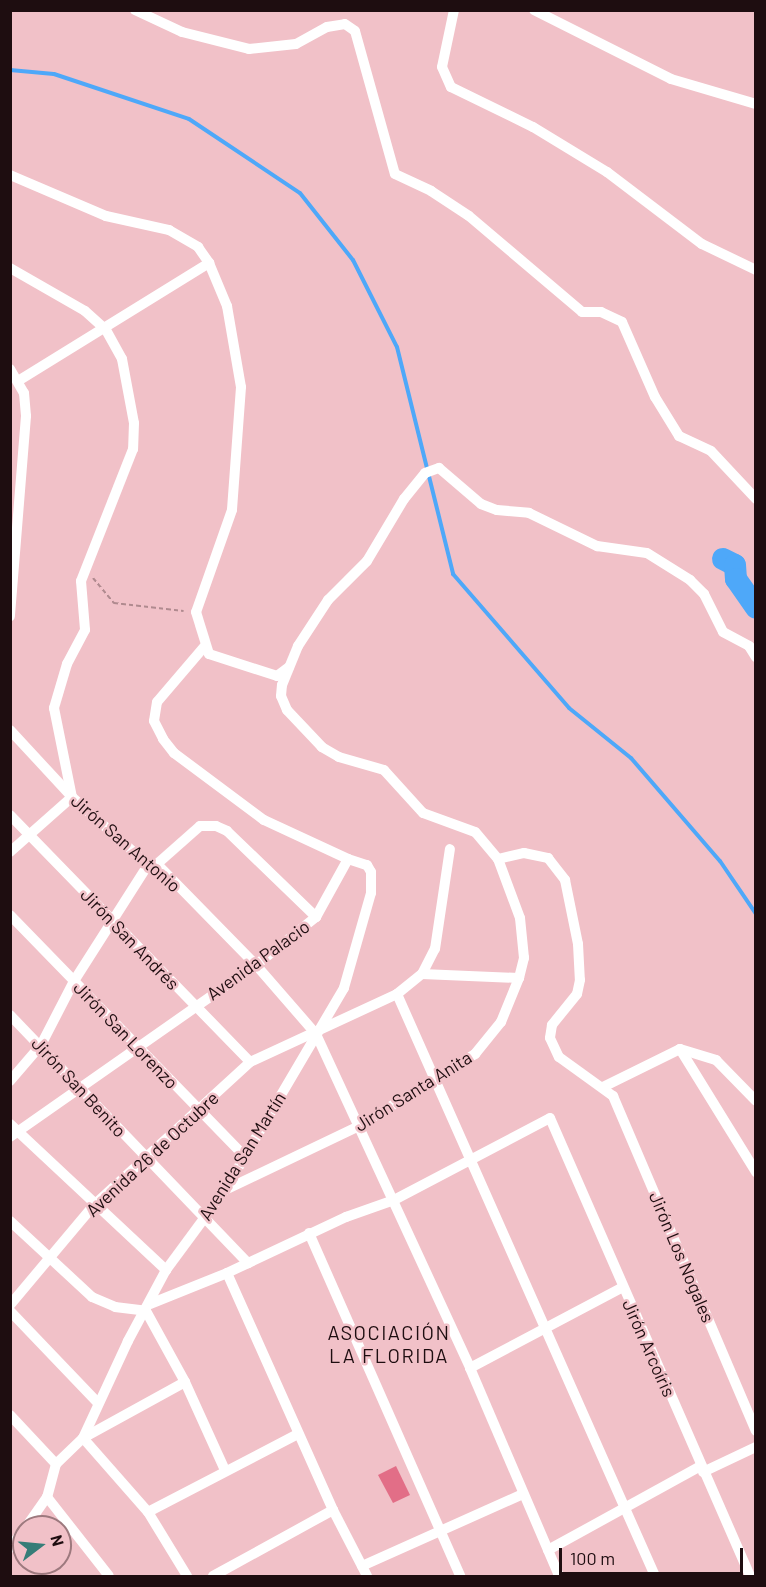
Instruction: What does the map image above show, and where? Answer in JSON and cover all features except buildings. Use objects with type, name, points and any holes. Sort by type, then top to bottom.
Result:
[{"type":"street","points":[[135,10],[182,32],[249,49],[296,44],[327,27],[345,24],[350,27],[360,44],[395,174],[431,191],[469,216],[582,312],[613,315],[622,322],[656,397],[679,436],[711,451],[756,499]]},
{"type":"street","points":[[454,10],[442,67],[451,87],[533,127],[643,197],[702,244],[756,270]]},
{"type":"street","points":[[534,10],[671,80],[756,104]]},
{"type":"street","points":[[10,175],[106,216],[169,230],[198,247],[209,263],[227,306],[241,387],[232,510],[196,612],[204,647],[209,654],[277,676],[289,667],[328,600],[367,561],[404,499],[424,473],[439,468],[481,504],[497,510],[529,513],[597,546],[646,553],[664,563],[704,594],[723,632],[749,646],[756,657]]},
{"type":"street","points":[[18,381],[106,330],[209,263]]},
{"type":"street","points":[[10,268],[85,311],[106,330],[122,359],[134,423],[133,449],[85,569],[80,596],[85,630],[67,664],[54,708],[72,797],[10,852]]},
{"type":"street","points":[[10,369],[18,381],[26,416],[26,459],[10,616]]},
{"type":"street","points":[[204,647],[157,702],[154,721],[163,739],[174,753],[264,820],[367,865],[371,872],[372,893],[344,988],[316,1034]]},
{"type":"street","name":"Jirón Santa Anita","points":[[225,1190],[359,1126],[475,1054],[501,1022],[519,978],[524,958],[520,918],[498,859],[475,832],[423,813],[384,770],[339,757],[322,747],[287,710],[282,685],[289,667]]},
{"type":"street","name":"Jirón San Antonio","points":[[10,730],[72,797],[153,865],[256,965],[316,1034],[470,1368],[559,1576]]},
{"type":"street","name":"Jirón San Andrés","points":[[10,815],[250,1062]]},
{"type":"street","points":[[10,1081],[41,1045],[74,981],[111,921],[153,865],[200,826],[216,826],[227,831],[316,917]]},
{"type":"street","points":[[316,1034],[397,994],[422,974],[435,949],[450,849]]},
{"type":"street","points":[[498,859],[524,853],[548,858],[565,880],[578,944],[580,980],[577,994],[552,1025],[550,1038],[559,1057],[603,1087],[680,1049],[716,1060],[756,1101]]},
{"type":"street","name":"Avenida Palacio","points":[[13,1131],[79,1090],[195,1005],[256,965],[316,917],[348,858]]},
{"type":"street","name":"Jirón San Lorenzo","points":[[10,915],[243,1155]]},
{"type":"street","points":[[422,974],[519,978]]},
{"type":"street","points":[[397,994],[432,1081],[547,1326],[655,1576]]},
{"type":"street","name":"Jirón San Benito","points":[[10,1015],[41,1045],[79,1090],[248,1263]]},
{"type":"street","name":"Avenida 26 de Octubre","points":[[10,1305],[93,1206],[147,1160],[250,1062],[316,1034]]},
{"type":"street","name":"Avenida San Martín","points":[[56,1464],[83,1438],[98,1403],[166,1270],[225,1190],[243,1155],[316,1034]]},
{"type":"street","points":[[680,1049],[756,1172]]},
{"type":"street","name":"Jirón Los Nogales","points":[[603,1087],[613,1095],[756,1431]]},
{"type":"street","name":"Jirón Arcoíris","points":[[470,1163],[550,1118],[750,1576]]},
{"type":"street","points":[[13,1131],[166,1270]]},
{"type":"street","points":[[10,1221],[48,1259],[92,1297],[115,1307],[148,1307],[227,1274],[309,1233],[394,1200],[470,1163]]},
{"type":"street","points":[[309,1233],[460,1576]]},
{"type":"street","points":[[227,1274],[333,1510],[367,1576]]},
{"type":"street","points":[[470,1368],[623,1287]]},
{"type":"street","points":[[148,1307],[225,1470]]},
{"type":"street","points":[[10,1311],[98,1403]]},
{"type":"street","points":[[185,1382],[83,1438],[148,1512],[187,1576]]},
{"type":"street","points":[[10,1415],[56,1464],[47,1497],[34,1515]]},
{"type":"street","points":[[148,1512],[298,1434]]},
{"type":"street","points":[[548,1550],[702,1469],[756,1448]]},
{"type":"street","points":[[362,1566],[441,1533],[523,1494]]},
{"type":"street","points":[[47,1497],[109,1576]]},
{"type":"street","points":[[213,1576],[333,1510]]},
{"type":"path","points":[[85,569],[114,603],[196,612]]},
{"type":"waterway","points":[[10,70],[54,74],[189,119],[300,193],[353,260],[397,347],[453,574],[569,708],[631,758],[720,861],[756,914]]},
{"type":"waterway","points":[[723,559],[735,565],[736,579],[756,608]]},
{"type":"district","name":"ASOCIACIÓN LA FLORIDA","points":[[389,1344]]}]
